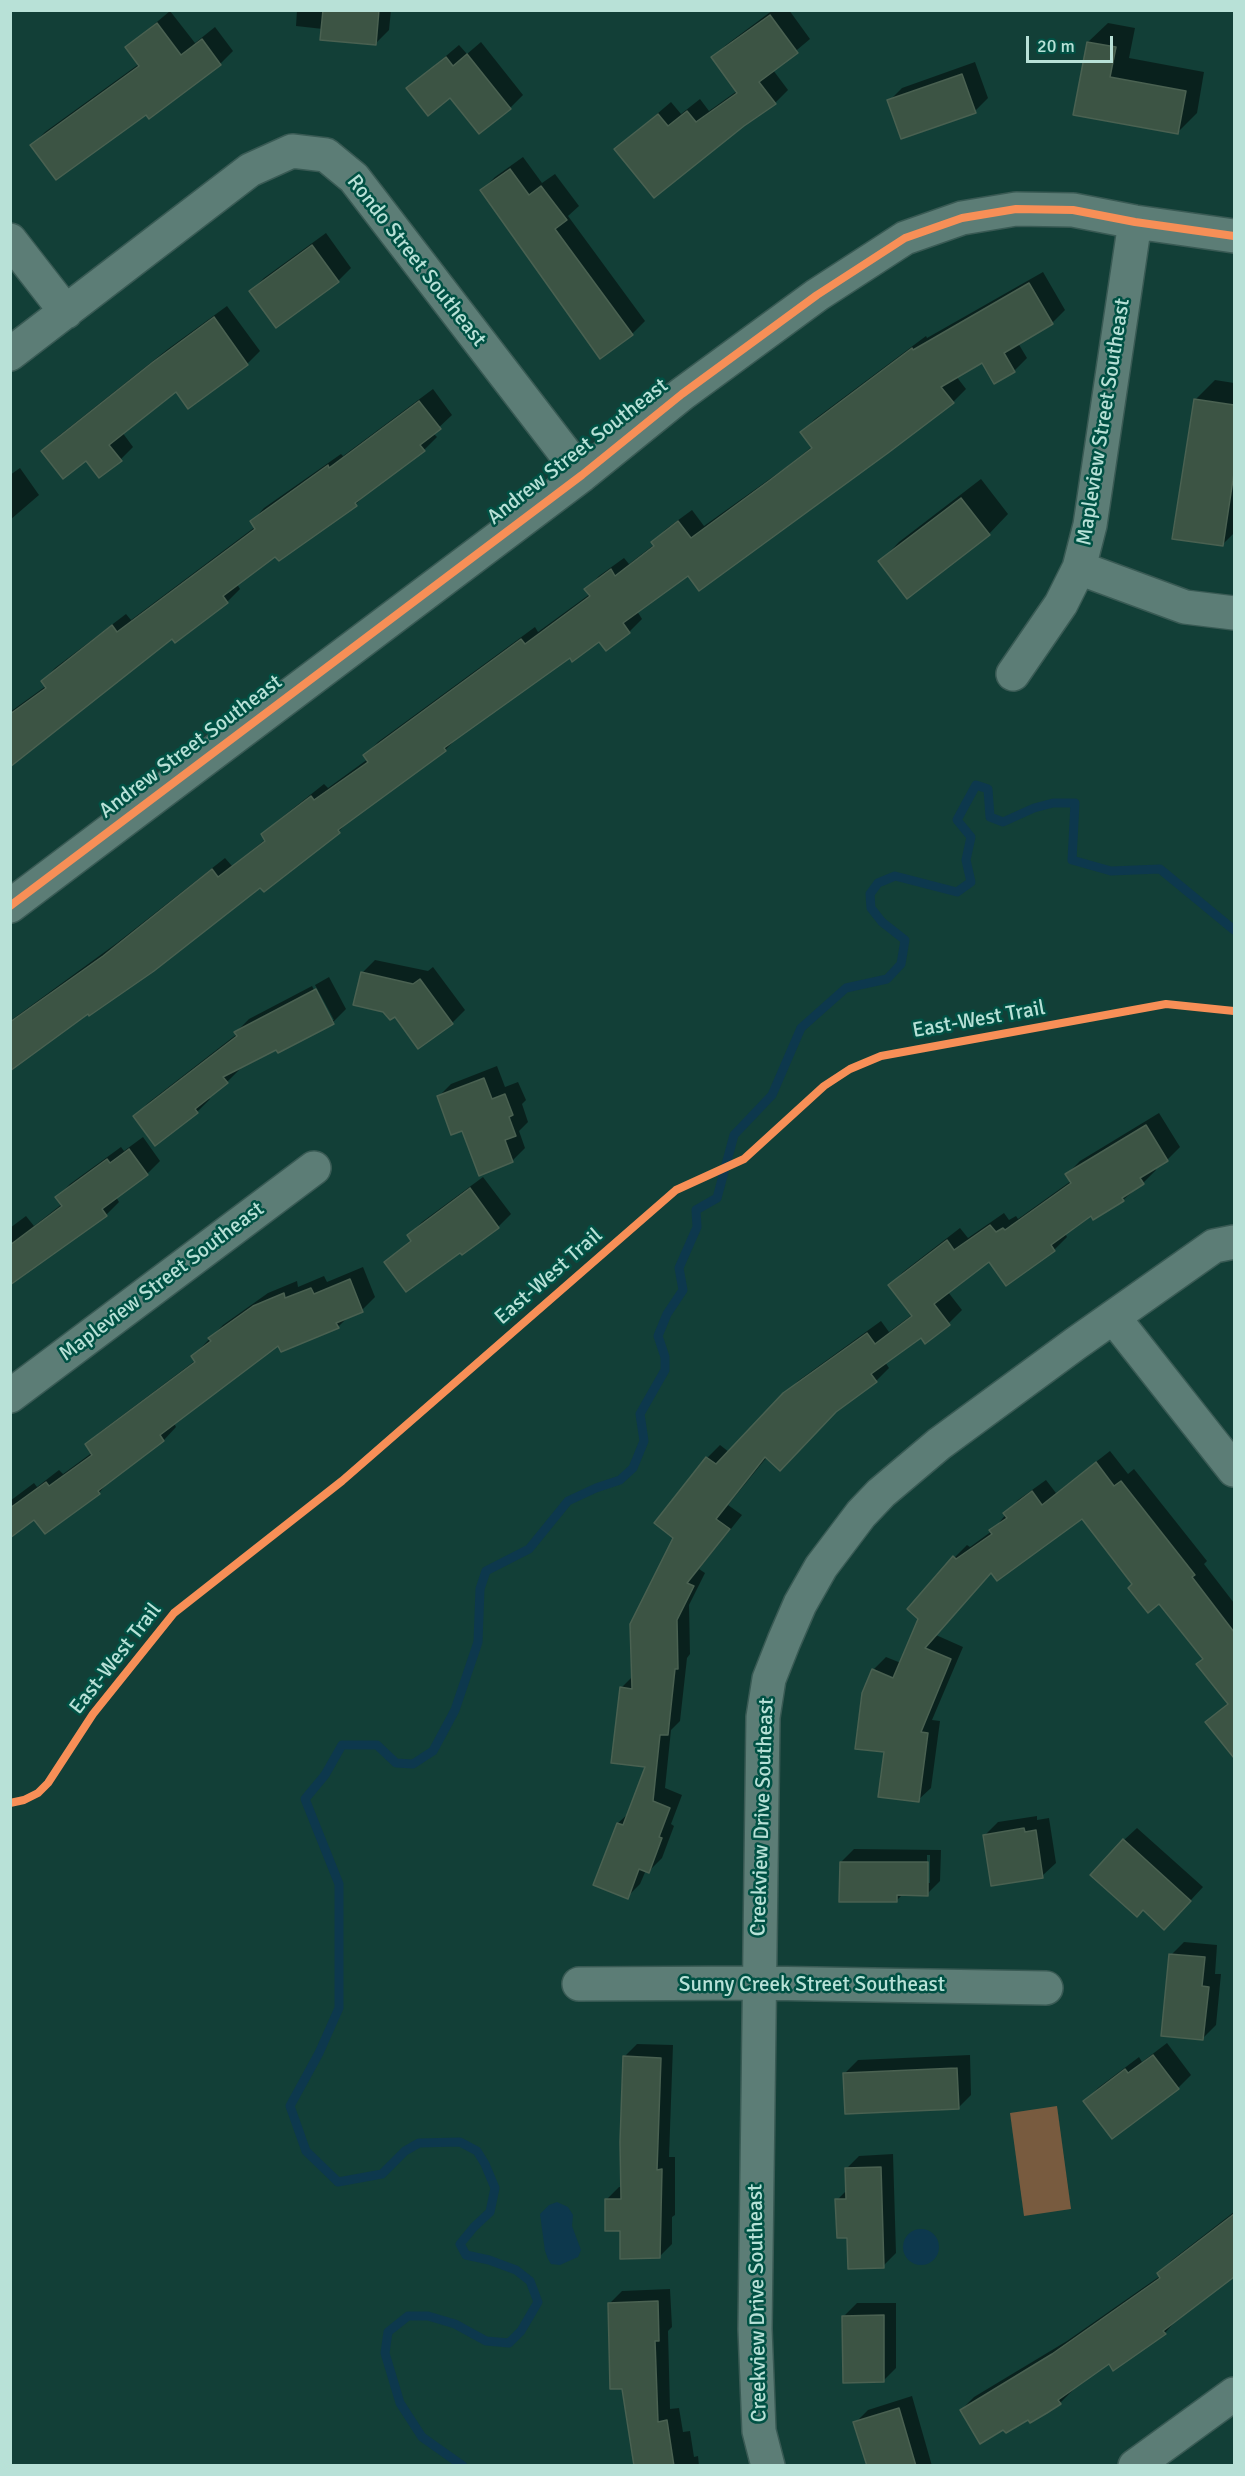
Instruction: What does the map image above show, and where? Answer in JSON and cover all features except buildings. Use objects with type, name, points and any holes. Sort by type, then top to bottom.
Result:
[{"type":"street","name":"Rondo Street Southeast","points":[[10,354],[250,170],[292,151],[326,155],[354,178],[582,475]]},
{"type":"street","name":"Andrew Street Southeast","points":[[10,906],[582,475],[682,394],[817,295],[905,238],[962,218],[1016,209],[1073,210],[1135,222],[1234,236]]},
{"type":"street","name":"Mapleview Street Southeast","points":[[1013,674],[1061,604],[1079,568],[1090,525],[1135,222]]},
{"type":"street","points":[[10,240],[66,312]]},
{"type":"street","points":[[1079,568],[1185,607],[1234,613]]},
{"type":"street","name":"Mapleview Street Southeast","points":[[10,1396],[314,1168]]},
{"type":"street","name":"Creekview Drive Southeast","points":[[768,2466],[759,2431],[755,2329],[763,1718],[769,1679],[800,1604],[821,1567],[880,1493],[939,1444],[1215,1246],[1234,1242]]},
{"type":"street","points":[[1114,1318],[1234,1470]]},
{"type":"street","name":"Sunny Creek Street Southeast","points":[[579,1984],[758,1983],[1046,1988]]},
{"type":"street","points":[[1135,2466],[1234,2394]]},
{"type":"shaded area","points":[[1057,2106],[1071,2209],[1024,2216],[1010,2113]]},
{"type":"water","points":[[557,2202],[568,2207],[573,2215],[572,2226],[581,2250],[578,2257],[560,2265],[551,2264],[548,2259],[540,2214],[549,2205]]},
{"type":"water","points":[[921,2229],[934,2234],[939,2247],[934,2260],[921,2265],[908,2260],[903,2247],[908,2234]]},
{"type":"waterway","points":[[463,2466],[422,2437],[400,2403],[385,2353],[388,2332],[408,2316],[428,2316],[455,2324],[486,2341],[509,2343],[521,2331],[538,2302],[530,2281],[516,2270],[489,2260],[466,2255],[460,2244],[490,2212],[495,2188],[477,2151],[460,2142],[419,2143],[405,2151],[382,2174],[338,2182],[306,2151],[290,2106],[319,2053],[339,2008],[339,1884],[305,1799],[325,1775],[342,1745],[377,1745],[396,1763],[413,1764],[433,1751],[455,1710],[478,1642],[480,1589],[486,1571],[529,1549],[568,1501],[620,1480],[633,1468],[644,1441],[640,1414],[665,1370],[665,1357],[658,1336],[667,1314],[683,1290],[679,1268],[697,1227],[696,1210],[717,1198],[734,1135],[772,1095],[801,1028],[846,988],[887,979],[901,964],[905,940],[882,922],[871,908],[870,894],[878,883],[895,876],[957,892],[971,882],[966,860],[971,837],[957,820],[976,785],[988,789],[990,817],[1003,822],[1034,808],[1053,803],[1075,803],[1072,860],[1111,871],[1160,869],[1234,930]]},
{"type":"cycle path","points":[[10,906],[582,475],[682,394],[817,295],[905,238],[962,218],[1016,209],[1073,210],[1135,222],[1234,236]]},
{"type":"cycle path","name":"East-West Trail","points":[[10,1803],[24,1800],[38,1793],[48,1783],[93,1714],[174,1613],[342,1481],[676,1190],[744,1159],[824,1086],[850,1069],[881,1056],[1166,1004],[1234,1011]]}]
